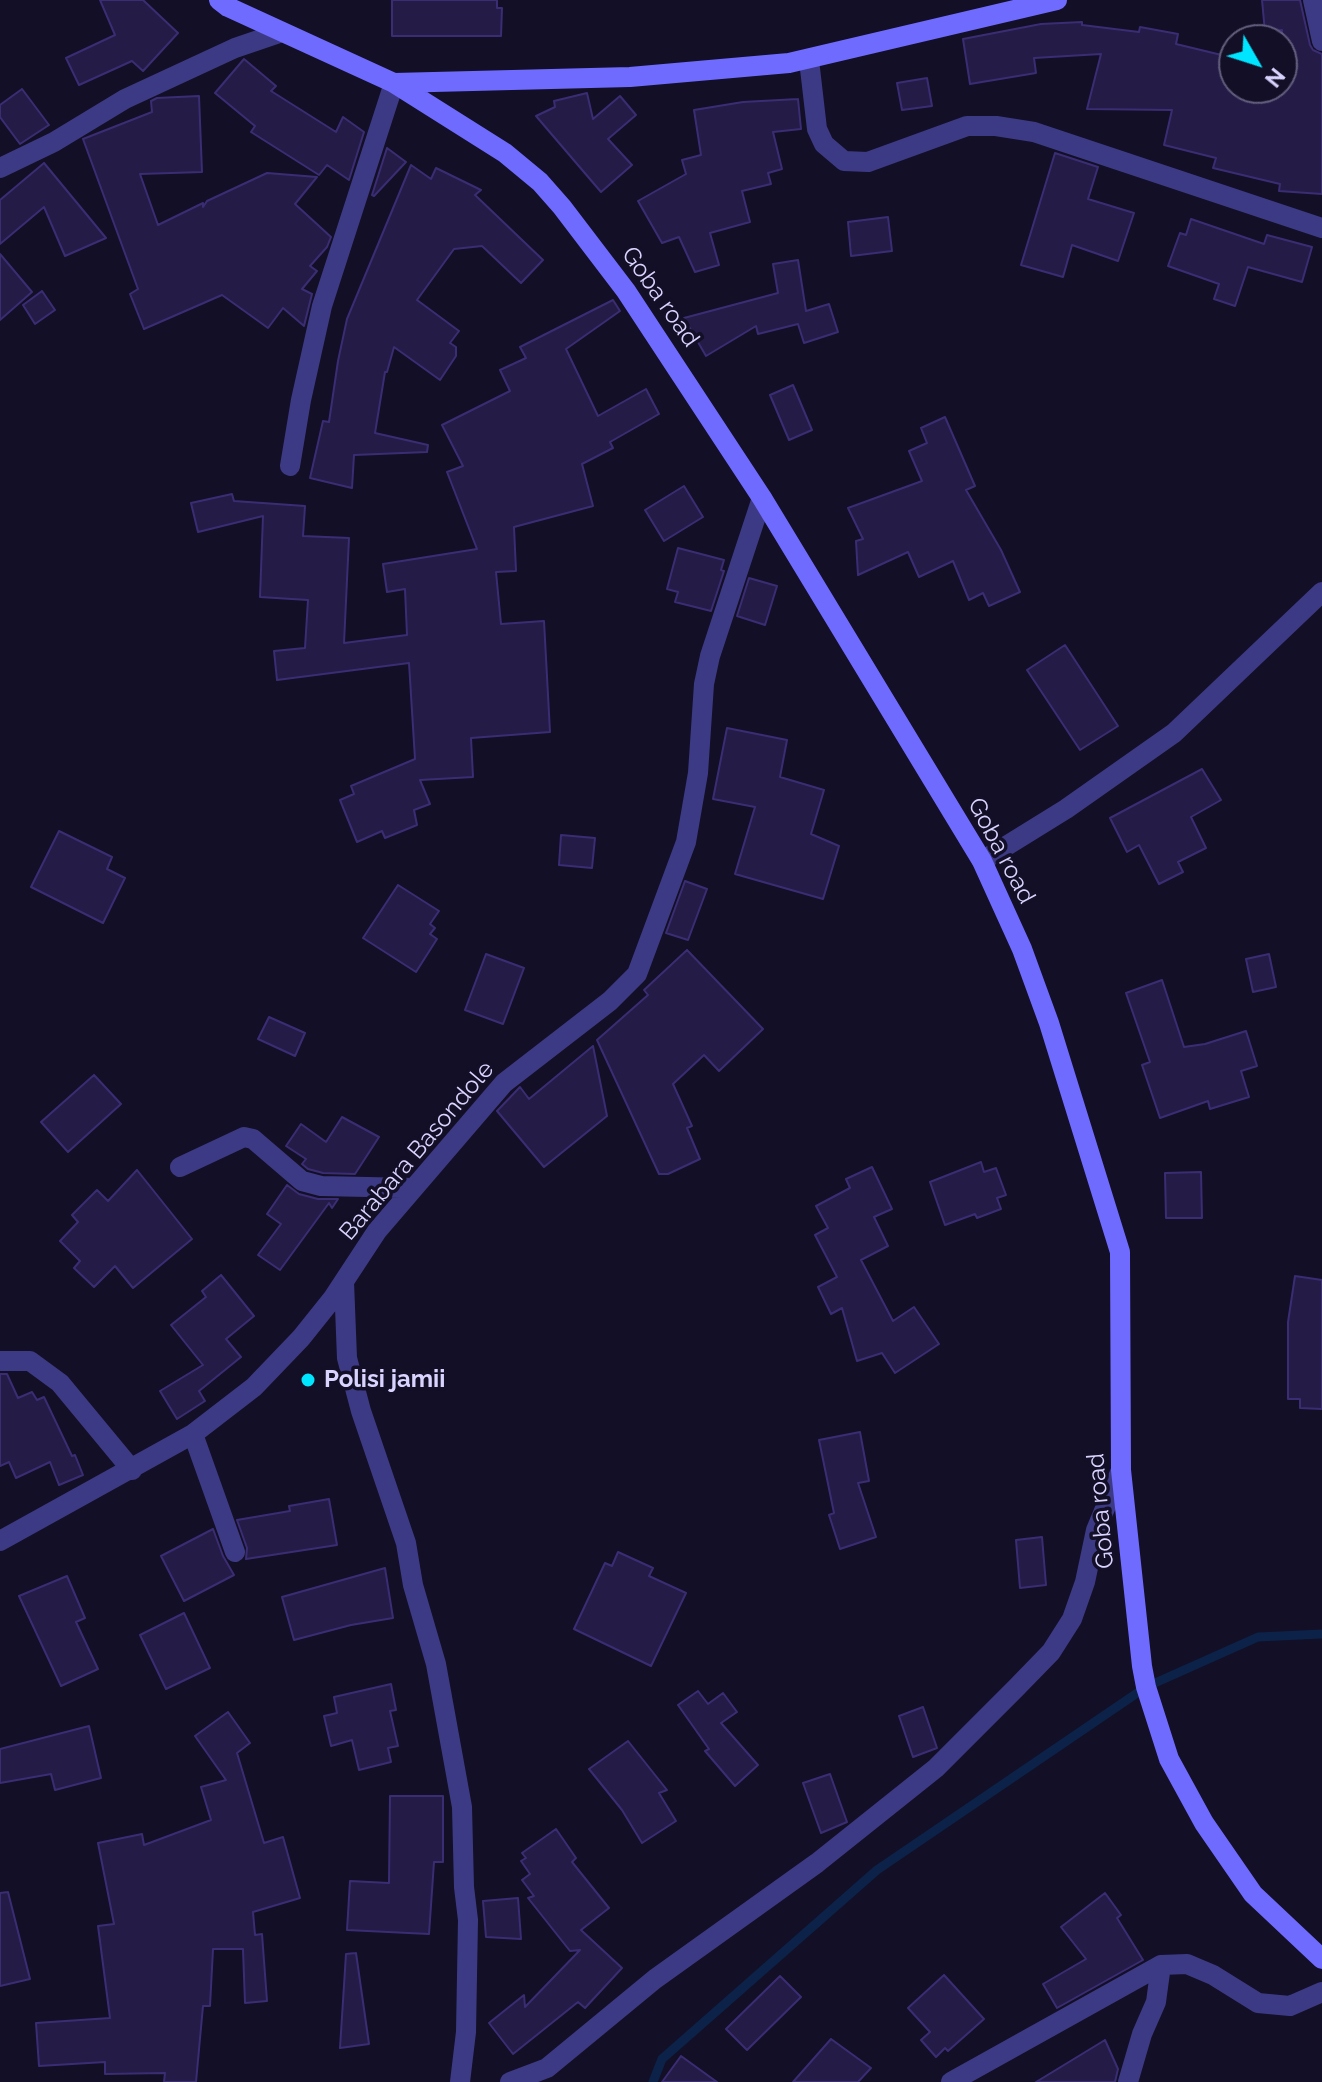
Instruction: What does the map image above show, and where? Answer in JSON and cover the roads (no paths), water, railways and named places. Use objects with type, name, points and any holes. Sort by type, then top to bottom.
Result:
[{"type":"main road","name":"Goba road","points":[[219,0],[394,83],[505,153],[540,182],[626,291],[762,498],[982,861],[1022,949],[1049,1023],[1120,1252],[1121,1470],[1142,1666],[1169,1759],[1204,1823],[1253,1894],[1322,1959]]},
{"type":"main road","points":[[394,83],[630,77],[809,60],[1017,4],[1057,0]]},
{"type":"street","points":[[1313,0],[1322,41]]},
{"type":"street","points":[[0,168],[54,142],[125,99],[235,48],[282,32]]},
{"type":"street","points":[[809,60],[817,129],[824,144],[844,161],[868,162],[967,126],[996,126],[1034,132],[1322,228]]},
{"type":"street","points":[[290,466],[322,306],[394,83]]},
{"type":"street","name":"Barabara Basondole","points":[[0,1541],[193,1434],[254,1387],[301,1338],[344,1282],[377,1231],[504,1083],[610,1001],[639,971],[686,842],[698,773],[704,684],[710,656],[762,498]]},
{"type":"street","points":[[982,861],[1066,809],[1174,733],[1322,592]]},
{"type":"street","points":[[180,1167],[244,1137],[253,1139],[302,1181],[311,1184],[413,1188]]},
{"type":"street","points":[[344,1282],[347,1358],[361,1411],[406,1543],[413,1585],[436,1664],[462,1807],[468,1920],[466,2032],[460,2082]]},
{"type":"street","points":[[0,1361],[30,1361],[60,1383],[132,1470]]},
{"type":"street","points":[[193,1434],[235,1552]]},
{"type":"street","points":[[510,2082],[547,2068],[655,1979],[817,1863],[936,1768],[1016,1688],[1051,1652],[1072,1619],[1085,1582],[1096,1530],[1121,1470]]},
{"type":"street","points":[[951,2082],[1161,1965],[1187,1964],[1213,1975],[1258,2003],[1290,2006],[1322,1992]]},
{"type":"street","points":[[1128,2082],[1142,2034],[1156,2002],[1161,1965]]},
{"type":"waterway","points":[[653,2082],[662,2059],[877,1870],[1146,1687],[1258,1637],[1322,1634]]},
{"type":"place","name":"Polisi jamii","points":[[308,1380]]}]
